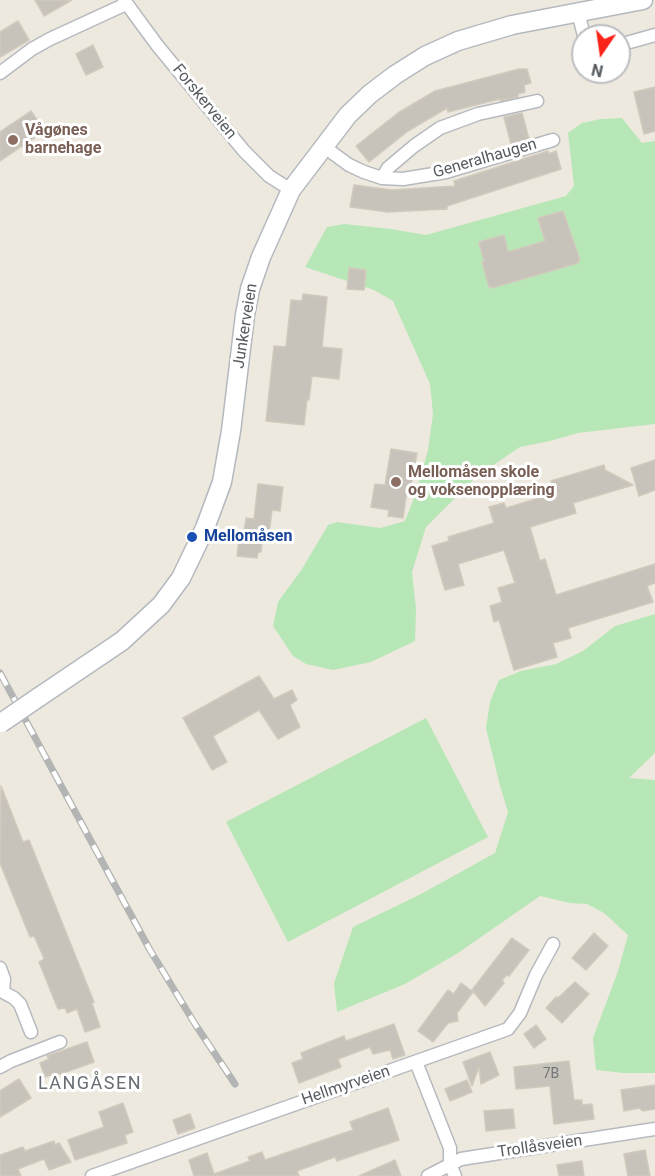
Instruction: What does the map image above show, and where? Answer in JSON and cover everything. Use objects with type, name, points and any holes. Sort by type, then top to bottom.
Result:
[{"type":"street","name":"Junkerveien","points":[[0,723],[122,641],[172,592],[190,561],[222,482],[231,431],[245,315],[250,289],[261,257],[291,190],[348,115],[370,94],[425,56],[458,41],[512,25],[643,0]]},
{"type":"street","name":"Forskerveien","points":[[0,73],[32,49],[125,2],[157,45],[244,151],[269,176],[291,190]]},
{"type":"street","points":[[578,12],[581,24]]},
{"type":"street","points":[[631,42],[655,35]]},
{"type":"street","name":"Generalhaugen","points":[[382,178],[388,168],[440,128],[478,114],[537,101]]},
{"type":"street","name":"Generalhaugen","points":[[323,146],[349,165],[382,178],[412,178],[446,172],[553,140]]},
{"type":"street","name":"Hellmyrveien","points":[[92,1176],[508,1029],[520,1013],[536,975],[553,944]]},
{"type":"street","points":[[0,968],[4,979],[1,993],[14,998],[20,1004],[31,1032]]},
{"type":"street","points":[[0,1067],[11,1060],[60,1042]]},
{"type":"street","points":[[416,1062],[450,1148],[452,1170]]},
{"type":"street","name":"Trollåsveien","points":[[428,1176],[452,1170],[471,1158],[655,1129]]},
{"type":"green space","points":[[622,118],[642,143],[655,141],[655,424],[578,433],[520,447],[477,476],[426,527],[412,572],[416,609],[415,641],[371,662],[333,670],[306,664],[293,656],[273,626],[278,602],[302,569],[328,525],[337,522],[380,528],[405,521],[416,493],[428,450],[433,414],[430,384],[393,301],[374,290],[305,267],[327,227],[344,224],[426,235],[566,196],[574,186],[568,133],[582,123]]},
{"type":"green space","points":[[655,614],[655,753],[629,778],[655,780],[655,1073],[596,1070],[593,1038],[618,971],[628,935],[604,913],[587,904],[570,903],[540,896],[458,953],[405,984],[337,1012],[334,983],[353,927],[421,894],[495,853],[508,812],[486,728],[490,702],[499,680],[521,671],[556,664],[583,651],[615,626]]},
{"type":"green space","points":[[426,718],[488,837],[288,942],[226,822]]},
{"type":"building","points":[[35,0],[72,0],[44,16]]},
{"type":"building","points":[[18,21],[29,40],[0,57],[0,32]]},
{"type":"building","points":[[93,45],[103,67],[86,75],[76,54]]},
{"type":"building","points":[[519,69],[527,69],[531,83],[524,85],[525,92],[518,94],[518,97],[500,101],[500,99],[448,112],[447,108],[408,131],[369,162],[356,146],[398,113],[435,91]]},
{"type":"building","points":[[655,87],[655,131],[644,134],[634,92]]},
{"type":"building","points":[[31,111],[45,131],[0,161],[0,132]]},
{"type":"building","points":[[522,113],[529,139],[511,144],[504,117]]},
{"type":"building","points":[[548,151],[549,154],[556,151],[561,169],[447,206],[447,209],[388,212],[350,207],[354,185],[392,190],[455,186],[454,181]]},
{"type":"building","points":[[563,211],[580,260],[578,263],[489,287],[479,242],[504,235],[508,252],[545,241],[538,218]]},
{"type":"building","points":[[349,268],[366,270],[364,290],[347,289]]},
{"type":"building","points":[[303,294],[327,297],[322,347],[342,349],[339,379],[312,376],[304,425],[266,421],[274,346],[286,347],[291,300],[302,301]]},
{"type":"building","points":[[391,449],[417,453],[410,490],[407,490],[403,518],[388,516],[389,510],[371,507],[375,484],[385,485]]},
{"type":"building","points":[[655,460],[655,490],[639,496],[631,468]]},
{"type":"building","points":[[604,465],[605,470],[633,485],[573,503],[576,513],[530,527],[540,561],[545,559],[556,595],[655,564],[655,583],[647,586],[653,602],[568,628],[571,638],[553,643],[557,657],[514,670],[499,620],[494,622],[490,606],[502,602],[498,588],[515,583],[504,550],[458,564],[464,585],[445,590],[432,546],[449,541],[448,537],[494,523],[489,507],[504,503],[506,508],[556,493],[551,481]]},
{"type":"building","points":[[258,484],[283,487],[280,511],[272,510],[269,534],[263,533],[261,552],[258,552],[257,558],[237,556],[240,531],[244,531],[246,518],[254,519]]},
{"type":"building","points":[[259,676],[274,699],[292,690],[297,700],[290,705],[300,727],[278,739],[259,710],[213,736],[227,762],[212,770],[183,718]]},
{"type":"building","points":[[1,786],[23,842],[29,840],[94,1002],[92,1003],[100,1027],[85,1032],[77,1009],[67,1013],[65,1008],[58,1009],[39,962],[44,958],[34,936],[30,937],[0,863]]},
{"type":"building","points":[[594,933],[608,946],[586,970],[572,958]]},
{"type":"building","points":[[512,938],[529,950],[509,976],[507,975],[502,980],[504,983],[485,1006],[472,990]]},
{"type":"building","points":[[575,982],[589,994],[562,1023],[546,1008]]},
{"type":"building","points":[[461,983],[473,992],[457,1013],[458,1021],[448,1023],[433,1042],[418,1031],[448,990],[454,994]]},
{"type":"building","points":[[394,1024],[405,1055],[393,1059],[390,1050],[373,1054],[370,1047],[338,1059],[341,1067],[299,1083],[292,1063],[303,1059],[301,1053],[344,1036],[346,1041]]},
{"type":"building","points":[[536,1025],[546,1039],[534,1048],[524,1034]]},
{"type":"building","points":[[87,1042],[94,1062],[55,1076],[54,1074],[45,1077],[40,1063],[49,1059],[47,1056]]},
{"type":"building","points":[[490,1052],[499,1075],[481,1084],[479,1067],[472,1086],[463,1062]]},
{"type":"building","points":[[569,1061],[574,1100],[582,1100],[582,1105],[592,1104],[594,1119],[554,1124],[550,1086],[516,1089],[514,1067]]},
{"type":"building","points":[[19,1079],[31,1098],[0,1117],[0,1091]]},
{"type":"building","points":[[467,1080],[472,1092],[450,1101],[445,1089]]},
{"type":"building","points":[[655,1085],[655,1109],[643,1111],[639,1108],[624,1111],[621,1090]]},
{"type":"building","points":[[123,1103],[133,1132],[125,1135],[127,1143],[75,1160],[68,1140],[104,1127],[99,1112]]},
{"type":"building","points":[[388,1108],[399,1140],[337,1161],[335,1157],[297,1171],[299,1176],[194,1176],[189,1160],[207,1153],[214,1174],[250,1161],[248,1157],[262,1152],[265,1160],[353,1130],[350,1122]]},
{"type":"building","points":[[513,1109],[515,1128],[486,1131],[484,1111]]},
{"type":"building","points":[[190,1114],[195,1128],[178,1134],[173,1120]]},
{"type":"building","points":[[54,1141],[55,1145],[59,1143],[71,1162],[49,1170],[44,1159],[18,1169],[21,1176],[0,1176],[0,1155],[23,1147],[25,1151]]},
{"type":"building","points":[[645,1150],[650,1176],[628,1176],[624,1154]]},
{"type":"building","points":[[395,1160],[401,1176],[359,1176]]},
{"type":"building","points":[[582,1161],[584,1176],[559,1176],[557,1165]]},
{"type":"railway","points":[[0,673],[150,950],[235,1084]]},
{"type":"place","name":"Vågønes barnehage","points":[[13,140]]},
{"type":"place","name":"Mellomåsen skole og voksenopplæring","points":[[396,482]]},
{"type":"place","name":"Mellomåsen","points":[[192,537]]},
{"type":"district","name":"LANGÅSEN","points":[[90,1084]]}]
